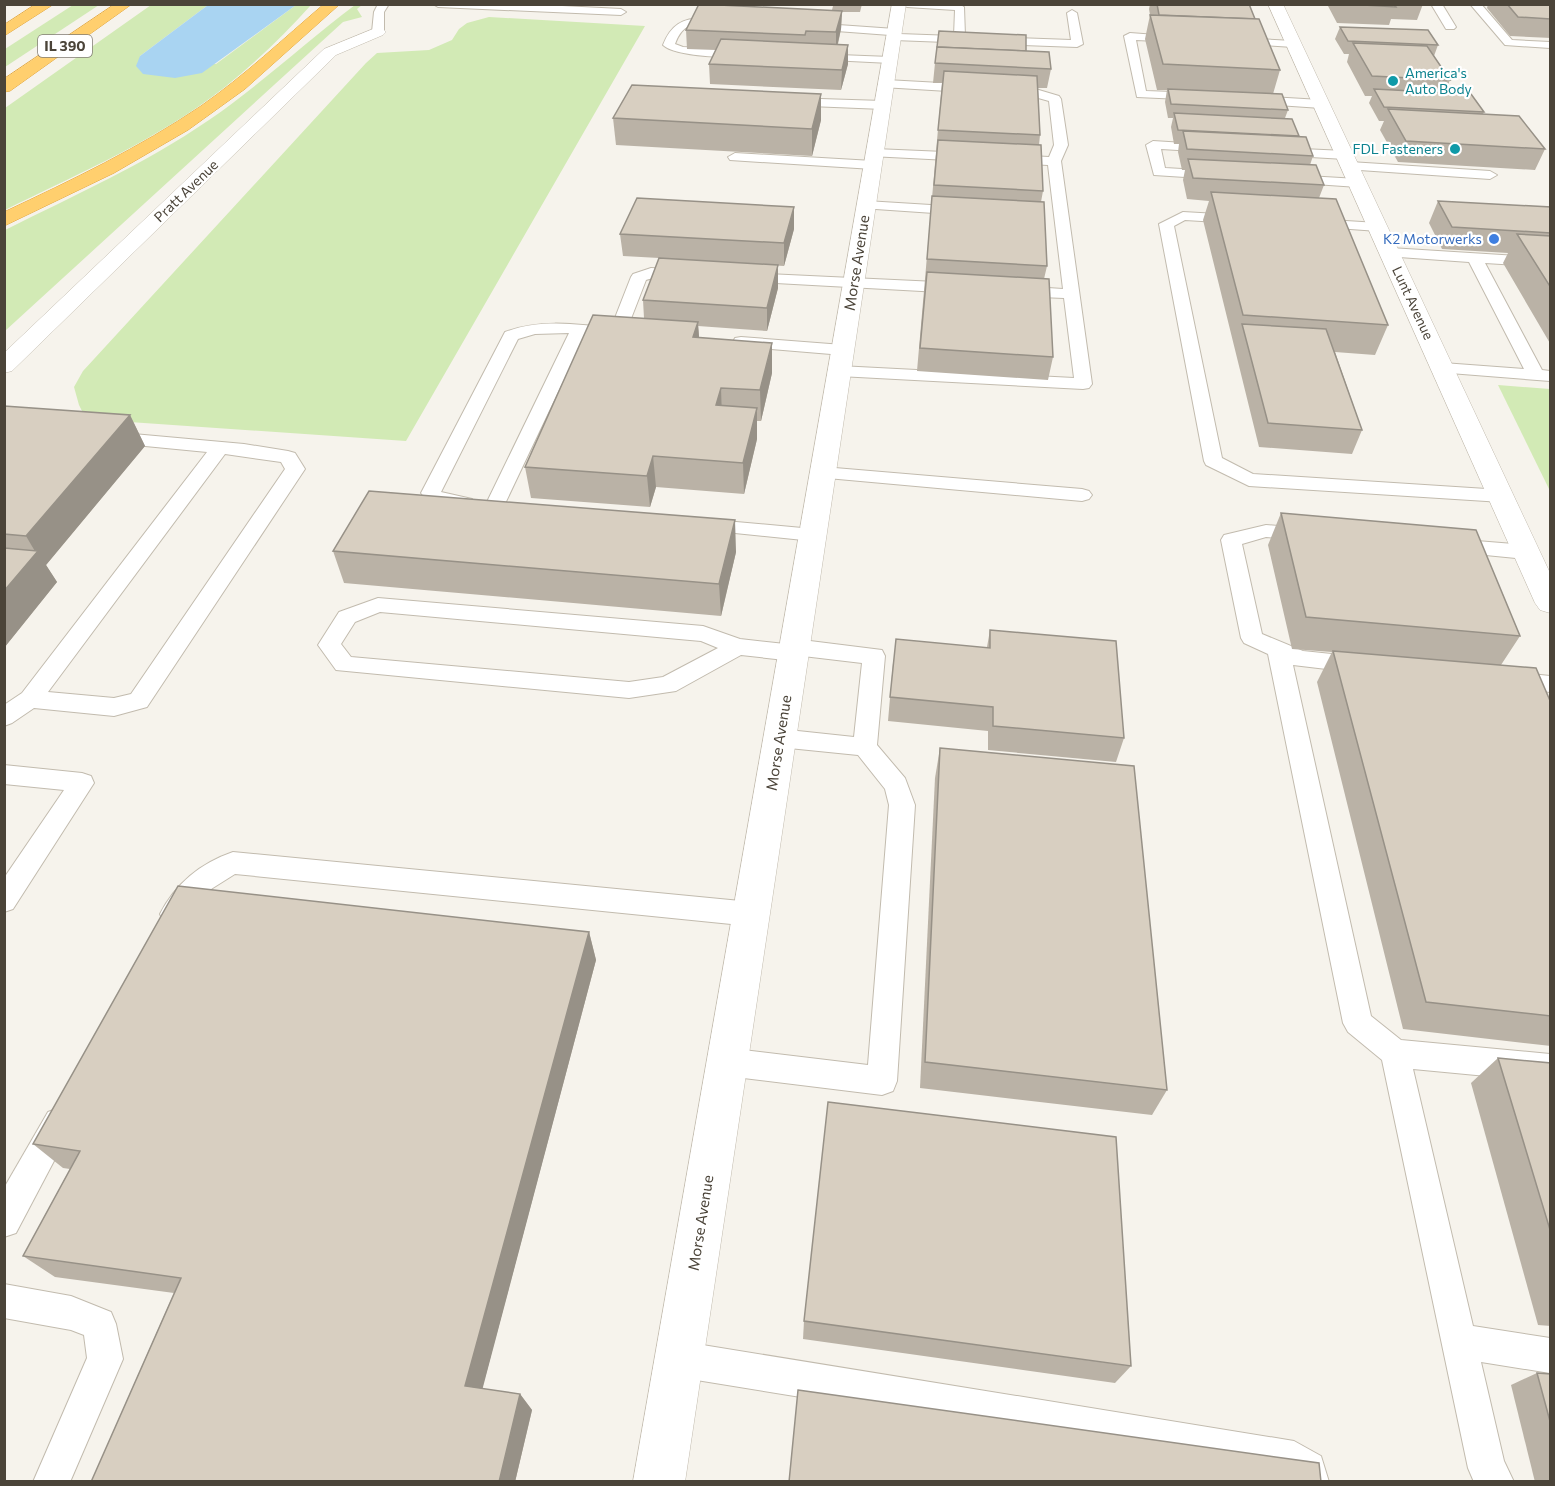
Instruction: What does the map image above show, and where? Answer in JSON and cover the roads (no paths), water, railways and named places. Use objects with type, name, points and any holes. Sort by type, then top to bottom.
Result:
[{"type":"highway","name":"IL 390","points":[[4,32],[47,4]]},
{"type":"highway","name":"IL 390","points":[[4,87],[125,4]]},
{"type":"highway","points":[[4,220],[154,144],[206,110],[242,83],[333,4]]},
{"type":"street","name":"Lunt Avenue","points":[[1275,4],[1502,496],[1537,563],[1551,603]]},
{"type":"street","name":"Pratt Avenue","points":[[4,366],[330,52],[378,32]]},
{"type":"street","name":"Morse Avenue","points":[[659,1482],[893,40]]},
{"type":"lane","points":[[378,32],[379,12],[384,4]]},
{"type":"lane","points":[[438,4],[621,12]]},
{"type":"lane","points":[[1436,4],[1450,27]]},
{"type":"lane","points":[[1475,4],[1509,43],[1551,45]]},
{"type":"lane","points":[[772,101],[893,40],[954,6],[960,9],[959,40]]},
{"type":"lane","points":[[706,9],[729,10]]},
{"type":"lane","points":[[800,25],[893,40],[1077,44],[1072,13]]},
{"type":"lane","points":[[806,14],[840,16]]},
{"type":"lane","points":[[733,22],[700,21],[682,24],[675,28],[669,45],[681,50],[763,54]]},
{"type":"lane","points":[[1188,39],[1130,36],[1141,94],[1208,98]]},
{"type":"lane","points":[[724,341],[841,360],[1083,384],[1072,294],[1055,217],[1054,161],[1061,145],[1055,99],[893,40],[798,56]]},
{"type":"lane","points":[[1223,41],[1293,44]]},
{"type":"lane","points":[[1242,99],[1321,104]]},
{"type":"lane","points":[[1225,149],[1154,145],[1159,172],[1229,176]]},
{"type":"lane","points":[[1261,151],[1351,168],[1490,175]]},
{"type":"lane","points":[[735,157],[988,158],[1054,161]]},
{"type":"lane","points":[[1276,178],[1351,168]]},
{"type":"lane","points":[[866,205],[981,212]]},
{"type":"lane","points":[[1252,220],[1183,216],[1166,224],[1213,461],[1249,480],[1502,496]]},
{"type":"lane","points":[[1298,222],[1378,227]]},
{"type":"lane","points":[[1390,253],[1551,262]]},
{"type":"lane","points":[[1475,258],[1544,376]]},
{"type":"lane","points":[[617,333],[639,277],[651,273],[699,275]]},
{"type":"lane","points":[[722,277],[968,289]]},
{"type":"lane","points":[[1003,290],[1072,294]]},
{"type":"lane","points":[[518,508],[452,502],[436,498],[430,493],[511,336],[523,330],[537,328],[653,336]]},
{"type":"lane","points":[[495,506],[578,331]]},
{"type":"lane","points":[[1443,368],[1544,376]]},
{"type":"lane","points":[[30,699],[114,707],[139,701],[295,469],[288,457],[220,447],[95,436]]},
{"type":"lane","points":[[4,717],[30,699],[220,447]]},
{"type":"lane","points":[[823,473],[1082,495]]},
{"type":"lane","points":[[683,523],[813,536]]},
{"type":"lane","points":[[1325,536],[1266,531],[1231,540],[1252,638],[1300,659],[1384,667]]},
{"type":"lane","points":[[1432,544],[1537,563]]},
{"type":"lane","points":[[738,647],[668,685],[629,690],[344,664],[329,645],[347,617],[378,605],[703,634],[738,647],[874,656],[865,747]]},
{"type":"lane","points":[[1278,650],[1358,1023],[1395,1053],[1551,1068]]},
{"type":"lane","points":[[1491,678],[1551,684]]},
{"type":"lane","points":[[727,1062],[882,1081],[902,805],[896,785],[865,747],[779,738]]},
{"type":"lane","points":[[4,774],[82,783],[4,901]]},
{"type":"lane","points":[[163,935],[185,894],[216,869],[233,863],[751,914]]},
{"type":"lane","points":[[1395,1053],[1486,1468],[1496,1482]]},
{"type":"lane","points":[[4,1221],[72,1098]]},
{"type":"lane","points":[[4,1301],[71,1313],[99,1324],[105,1359],[51,1482]]},
{"type":"lane","points":[[1459,1341],[1551,1355]]},
{"type":"lane","points":[[678,1359],[1294,1459],[1308,1469],[1310,1482]]},
{"type":"water","points":[[208,5],[296,5],[202,73],[175,78],[143,74],[136,66],[140,56]]},
{"type":"place","name":"America's Auto Body","points":[[1393,81]]},
{"type":"place","name":"FDL Fasteners","points":[[1455,149]]},
{"type":"place","name":"K2 Motorwerks","points":[[1494,239]]}]
